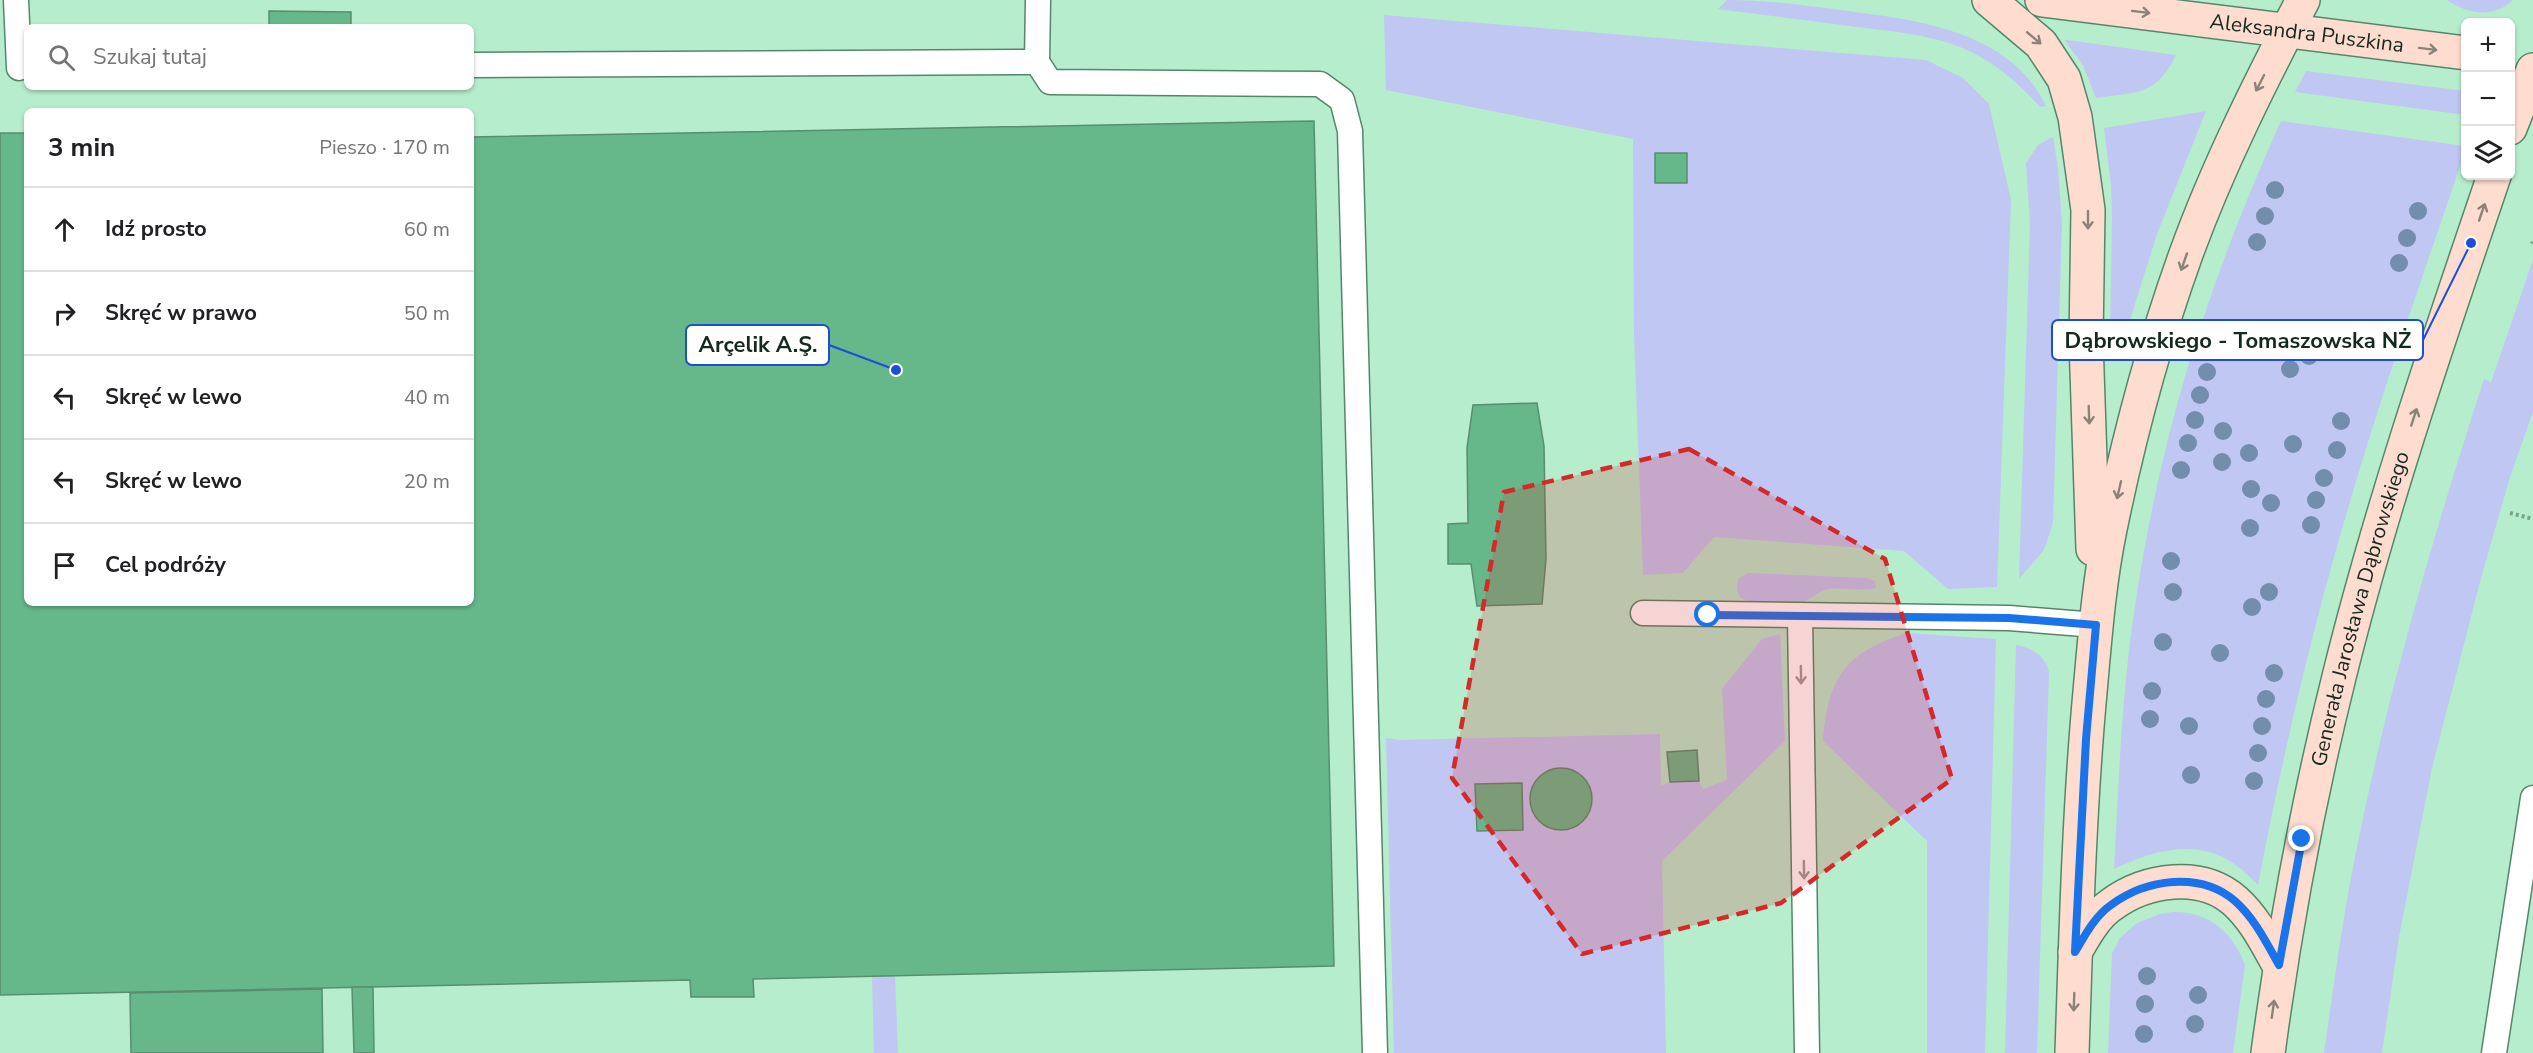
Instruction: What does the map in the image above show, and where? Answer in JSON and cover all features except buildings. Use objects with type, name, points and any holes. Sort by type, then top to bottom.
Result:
[{"type":"main road","points":[[1989,0],[2041,44],[2064,79],[2075,117],[2082,155],[2088,210],[2086,341],[2096,625]]},
{"type":"main road","name":"Aleksandra Puszkina","points":[[2042,0],[2461,52]]},
{"type":"main road","points":[[2072,1053],[2086,739],[2096,625],[2110,531],[2156,345],[2187,253],[2212,188],[2252,100],[2302,0]]},
{"type":"main road","points":[[2515,57],[2533,59]]},
{"type":"main road","points":[[2512,126],[2533,70]]},
{"type":"main road","name":"Generała Jarosława Dąbrowskiego","points":[[2268,1053],[2279,965],[2308,808],[2339,675],[2383,515],[2493,180]]},
{"type":"main road","points":[[2075,952],[2091,925],[2110,905],[2130,893],[2150,885],[2172,882],[2193,883],[2215,889],[2234,901],[2256,924],[2279,965]]},
{"type":"lane","points":[[15,68],[16,0]]},
{"type":"lane","points":[[1038,0],[1037,62],[1050,82],[1320,84],[1342,100],[1350,131],[1375,1053]]},
{"type":"lane","points":[[474,65],[1037,62]]},
{"type":"lane","points":[[1643,613],[1800,617],[2009,618],[2096,625]]},
{"type":"lane","points":[[1800,617],[1807,1053]]},
{"type":"lane","points":[[2494,1053],[2529,849],[2533,798]]},
{"type":"path","points":[[2510,513],[2533,519]]},
{"type":"highlighted area","points":[[1689,449],[1885,559],[1952,779],[1781,903],[1582,954],[1452,778],[1504,492]]},
{"type":"shaded area","points":[[1727,0],[1783,3],[1899,18],[1957,33],[1984,44],[2009,60],[2030,80],[2046,106],[2040,107],[2023,89],[1994,65],[1960,47],[1922,36],[1718,9]]},
{"type":"shaded area","points":[[2447,0],[2513,0],[2497,10],[2480,12],[2463,9]]},
{"type":"shaded area","points":[[1384,15],[1926,60],[1963,78],[1989,104],[2011,200],[1997,587],[1948,589],[1904,551],[1714,537],[1683,573],[1643,575],[1634,335],[1633,139],[1386,90]]},
{"type":"shaded area","points":[[2065,41],[2176,55],[2161,78],[2144,90],[2096,98],[2083,65]]},
{"type":"shaded area","points":[[2306,71],[2461,90],[2461,114],[2295,92]]},
{"type":"shaded area","points":[[2206,111],[2157,234],[2124,339],[2114,343],[2110,338],[2111,185],[2104,128]]},
{"type":"shaded area","points":[[2281,121],[2461,145],[2461,164],[2362,460],[2335,552],[2277,789],[2258,885],[2230,861],[2198,850],[2169,850],[2114,869],[2128,662],[2148,531],[2161,470],[2192,352],[2256,179]]},
{"type":"shaded area","points":[[2053,137],[2062,224],[2053,523],[2044,550],[2019,579],[2030,223],[2026,163],[2038,145]]},
{"type":"shaded area","points":[[2533,260],[2533,412],[2510,477],[2481,578],[2432,768],[2399,937],[2382,1053],[2324,1053],[2352,873],[2383,728],[2398,670],[2430,553],[2484,379],[2491,382]]},
{"type":"shaded area","points":[[1748,573],[1867,578],[1875,581],[1876,588],[1829,589],[1799,603],[1754,602],[1743,599],[1738,592],[1739,578]]},
{"type":"shaded area","points":[[1906,633],[1996,639],[1985,1053],[1927,1053],[1927,841],[1823,741],[1830,700],[1843,670],[1868,649]]},
{"type":"shaded area","points":[[1780,634],[1785,741],[1662,861],[1666,1053],[1394,1053],[1386,738],[1399,740],[1660,734],[1661,786],[1670,782],[1699,781],[1703,789],[1727,780],[1722,689],[1762,639]]},
{"type":"shaded area","points":[[2016,645],[2037,653],[2049,672],[2037,1053],[2005,1053]]},
{"type":"shaded area","points":[[2173,912],[2198,915],[2218,926],[2240,953],[2245,965],[2233,1053],[2108,1053],[2112,953],[2120,938],[2137,923],[2160,914]]},
{"type":"shaded area","points":[[895,975],[898,1053],[874,1053],[872,976]]},
{"type":"place","name":"Dąbrowskiego - Tomaszowska NŻ","points":[[2471,243]]},
{"type":"place","name":"Arçelik A.Ş.","points":[[896,370]]},
{"type":"route","points":[[1708,615],[2009,618],[2096,625],[2086,739],[2075,952],[2091,925],[2110,905],[2130,893],[2150,885],[2172,882],[2193,883],[2215,889],[2234,901],[2256,924],[2279,965],[2302,839]]}]
